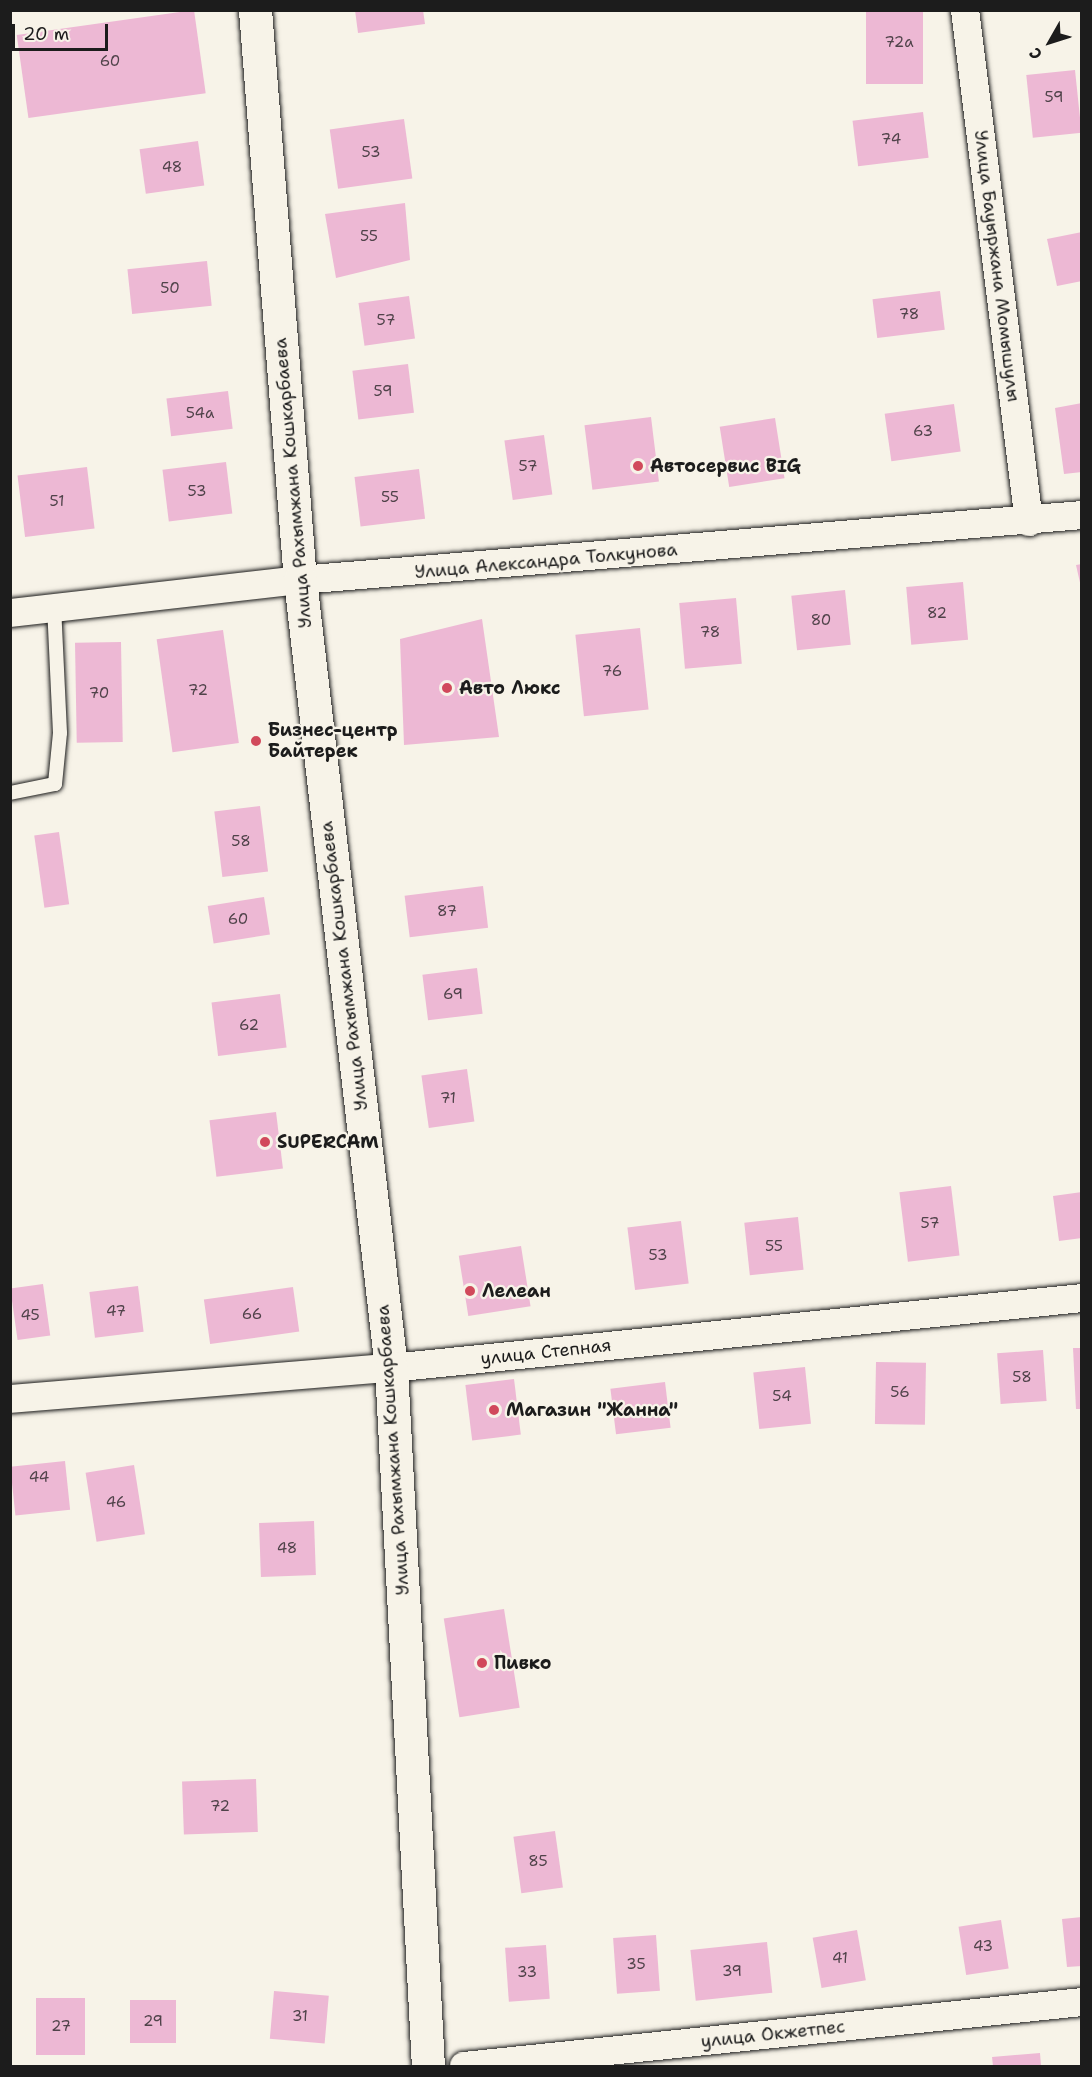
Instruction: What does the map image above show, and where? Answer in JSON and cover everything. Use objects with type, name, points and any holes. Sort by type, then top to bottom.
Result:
[{"type":"street","name":"Улица Рахымжана Кошкарбаева","points":[[255,10],[300,580],[391,1368],[428,2067]]},
{"type":"street","name":"Улица Бауыржана Момышулы","points":[[965,10],[1029,522]]},
{"type":"street","name":"Улица Александра Толкунова","points":[[10,613],[300,580],[1029,522],[1082,515]]},
{"type":"street","name":"улица Степная","points":[[10,1399],[391,1368],[1082,1298]]},
{"type":"street","name":"улица Окжетпес","points":[[464,2067],[1082,2002]]},
{"type":"lane","points":[[10,793],[55,784],[60,733],[54,608]]},
{"type":"building","points":[[194,10],[206,93],[28,118],[17,35]]},
{"type":"building","points":[[355,10],[423,10],[425,24],[358,33]]},
{"type":"building","points":[[866,10],[923,10],[923,84],[866,84]]},
{"type":"building","points":[[1075,70],[1082,133],[1033,138],[1026,75]]},
{"type":"building","points":[[923,112],[929,158],[858,166],[853,121]]},
{"type":"building","points":[[404,119],[412,178],[338,189],[330,129]]},
{"type":"building","points":[[198,141],[204,186],[146,194],[140,149]]},
{"type":"building","points":[[405,203],[410,260],[336,278],[325,214]]},
{"type":"building","points":[[1082,232],[1082,281],[1057,286],[1047,239]]},
{"type":"building","points":[[207,261],[212,306],[132,314],[127,269]]},
{"type":"building","points":[[940,291],[945,330],[877,338],[873,299]]},
{"type":"building","points":[[409,296],[415,339],[364,346],[358,303]]},
{"type":"building","points":[[408,364],[414,413],[358,419],[352,371]]},
{"type":"building","points":[[228,391],[233,429],[171,436],[166,399]]},
{"type":"building","points":[[1082,403],[1082,472],[1064,474],[1055,408]]},
{"type":"building","points":[[954,404],[961,452],[891,461],[885,414]]},
{"type":"building","points":[[651,417],[659,482],[592,490],[584,425]]},
{"type":"building","points":[[775,418],[785,478],[729,487],[720,427]]},
{"type":"building","points":[[544,435],[552,494],[513,500],[504,441]]},
{"type":"building","points":[[226,462],[232,514],[169,521],[162,470]]},
{"type":"building","points":[[87,467],[95,529],[25,537],[18,476]]},
{"type":"building","points":[[419,469],[425,519],[361,527],[354,477]]},
{"type":"building","points":[[1082,564],[1082,587],[1081,587],[1076,565]]},
{"type":"building","points":[[963,582],[968,640],[911,645],[906,587]]},
{"type":"building","points":[[845,590],[851,645],[797,650],[791,596]]},
{"type":"building","points":[[736,598],[742,664],[685,669],[679,603]]},
{"type":"building","name":"Авто Люкс","points":[[482,619],[499,737],[404,745],[400,639]]},
{"type":"building","points":[[640,628],[649,710],[584,716],[575,635]]},
{"type":"building","points":[[223,630],[239,743],[173,752],[157,639]]},
{"type":"building","points":[[121,642],[123,742],[77,743],[75,643]]},
{"type":"building","points":[[260,806],[268,872],[222,877],[214,812]]},
{"type":"building","points":[[59,832],[69,904],[44,908],[34,835]]},
{"type":"building","points":[[483,886],[488,928],[410,937],[405,896]]},
{"type":"building","points":[[264,897],[270,935],[214,943],[208,906]]},
{"type":"building","points":[[477,968],[483,1014],[428,1020],[422,975]]},
{"type":"building","points":[[280,994],[287,1048],[218,1056],[212,1002]]},
{"type":"building","points":[[467,1069],[474,1121],[429,1128],[421,1075]]},
{"type":"building","points":[[276,1112],[283,1169],[216,1177],[209,1120]]},
{"type":"building","points":[[951,1186],[960,1255],[908,1262],[899,1192]]},
{"type":"building","points":[[1082,1192],[1082,1238],[1059,1241],[1053,1196]]},
{"type":"building","points":[[798,1217],[804,1270],[750,1275],[744,1223]]},
{"type":"building","points":[[681,1221],[689,1284],[635,1290],[627,1228]]},
{"type":"building","points":[[521,1246],[531,1306],[468,1316],[459,1256]]},
{"type":"building","points":[[43,1284],[50,1335],[18,1340],[10,1289]]},
{"type":"building","points":[[138,1286],[144,1332],[95,1338],[89,1292]]},
{"type":"building","points":[[293,1287],[299,1332],[210,1344],[204,1300]]},
{"type":"building","points":[[1073,1348],[1082,1348],[1082,1409],[1076,1409]]},
{"type":"building","points":[[1043,1350],[1047,1401],[1001,1404],[997,1353]]},
{"type":"building","points":[[876,1362],[926,1363],[925,1425],[875,1424]]},
{"type":"building","points":[[805,1367],[811,1424],[759,1429],[753,1372]]},
{"type":"building","name":"Магазин \"Жанна\"","points":[[514,1379],[521,1435],[472,1441],[465,1385]]},
{"type":"building","points":[[665,1382],[671,1428],[616,1434],[610,1389]]},
{"type":"building","points":[[65,1461],[70,1510],[15,1515],[10,1467]]},
{"type":"building","points":[[134,1465],[145,1534],[97,1542],[86,1473]]},
{"type":"building","points":[[314,1521],[316,1575],[261,1577],[259,1523]]},
{"type":"building","name":"Пивко","points":[[504,1609],[520,1708],[459,1717],[444,1619]]},
{"type":"building","points":[[256,1779],[258,1832],[184,1835],[182,1782]]},
{"type":"building","points":[[555,1831],[563,1887],[521,1893],[513,1837]]},
{"type":"building","points":[[1082,1917],[1082,1966],[1067,1967],[1062,1919]]},
{"type":"building","points":[[1001,1920],[1009,1968],[966,1975],[959,1927]]},
{"type":"building","points":[[857,1930],[866,1980],[822,1988],[813,1938]]},
{"type":"building","points":[[656,1935],[660,1991],[617,1994],[613,1938]]},
{"type":"building","points":[[767,1942],[772,1993],[696,2001],[690,1950]]},
{"type":"building","points":[[546,1945],[550,1999],[509,2002],[505,1948]]},
{"type":"building","points":[[274,1991],[329,1996],[325,2044],[270,2039]]},
{"type":"building","points":[[36,1998],[85,1998],[85,2055],[36,2055]]},
{"type":"building","points":[[130,2000],[176,2000],[176,2043],[130,2043]]},
{"type":"building","points":[[1040,2053],[1041,2066],[993,2066],[992,2057]]},
{"type":"place","name":"Автосервис BIG","points":[[638,466]]},
{"type":"place","name":"Авто Люкс","points":[[447,688]]},
{"type":"place","name":"Бизнес-центр Байтерек","points":[[256,741]]},
{"type":"place","name":"SUPERCAM","points":[[265,1142]]},
{"type":"place","name":"Лелеан","points":[[470,1291]]},
{"type":"place","name":"Магазин \"Жанна\"","points":[[494,1410]]},
{"type":"place","name":"Пивко","points":[[482,1663]]}]
